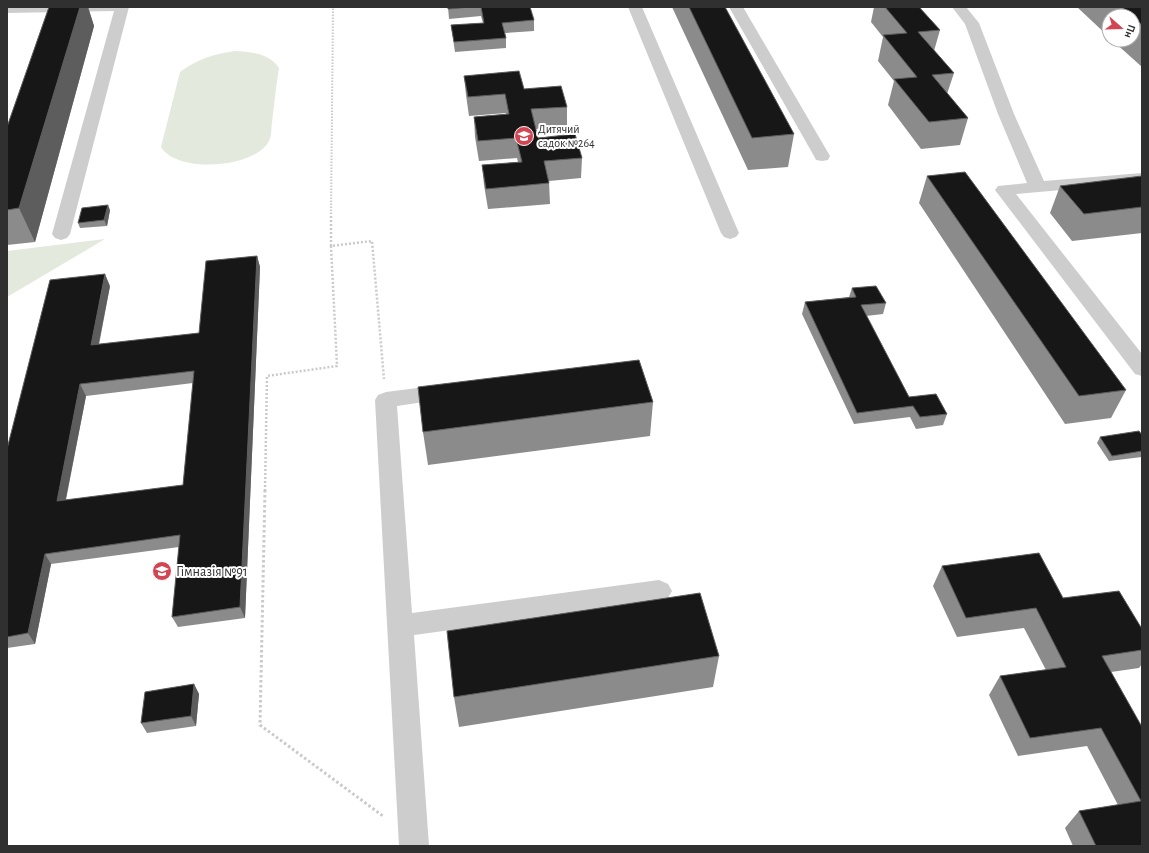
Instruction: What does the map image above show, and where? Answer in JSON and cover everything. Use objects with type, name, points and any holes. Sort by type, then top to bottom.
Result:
[{"type":"lane","points":[[635,7],[730,233]]},
{"type":"lane","points":[[736,7],[822,156]]},
{"type":"lane","points":[[959,7],[972,23],[1006,114],[1037,186]]},
{"type":"lane","points":[[7,9],[122,8],[61,234]]},
{"type":"lane","points":[[1142,178],[1004,190],[1142,369]]},
{"type":"lane","points":[[414,842],[386,400],[472,390]]},
{"type":"lane","points":[[401,626],[659,591]]},
{"type":"path","points":[[333,7],[331,246],[337,366],[268,376],[260,725],[414,842]]},
{"type":"path","points":[[331,246],[372,241],[386,400]]},
{"type":"shaded area","points":[[235,51],[265,56],[279,68],[269,141],[261,150],[248,157],[233,162],[199,164],[183,161],[170,156],[161,147],[180,72],[206,58]]},
{"type":"shaded area","points":[[105,239],[7,297],[7,251]]},
{"type":"building","points":[[49,7],[80,7],[19,208],[7,210],[7,127]]},
{"type":"building","points":[[448,7],[470,7],[448,9]]},
{"type":"building","points":[[481,7],[530,7],[534,20],[502,23],[506,38],[454,42],[451,25],[484,23]]},
{"type":"building","points":[[689,7],[725,7],[794,134],[752,138]]},
{"type":"building","points":[[885,7],[919,7],[940,30],[918,32],[954,73],[932,75],[968,118],[929,122],[894,79],[917,77],[883,35],[907,33]]},
{"type":"building","points":[[1122,7],[1142,7],[1142,25],[1141,8]]},
{"type":"building","points":[[519,71],[524,89],[561,86],[567,107],[531,109],[538,138],[575,134],[582,158],[544,161],[549,183],[486,189],[482,165],[522,162],[516,138],[478,141],[474,117],[509,114],[505,94],[468,97],[464,76]]},
{"type":"building","points":[[965,172],[1126,390],[1079,396],[927,176]]},
{"type":"building","points":[[1142,176],[1142,207],[1084,214],[1060,186]]},
{"type":"building","points":[[108,205],[104,220],[78,223],[82,208]]},
{"type":"building","points":[[257,256],[240,607],[172,617],[180,535],[45,554],[28,633],[7,637],[7,449],[50,280],[105,274],[91,345],[199,333],[206,261]],"holes":[[[194,371],[183,485],[57,501],[80,384]]]},
{"type":"building","points":[[876,286],[886,303],[861,305],[909,397],[936,394],[947,414],[920,417],[913,406],[857,413],[805,302],[856,297],[852,288]]},
{"type":"building","points":[[639,360],[653,402],[423,432],[418,387]]},
{"type":"building","points":[[1139,431],[1142,435],[1142,451],[1112,456],[1100,437]]},
{"type":"building","points":[[1039,553],[1063,598],[1119,591],[1142,629],[1142,650],[1102,656],[1142,727],[1142,846],[1096,846],[1079,811],[1141,801],[1101,728],[1030,738],[1000,676],[1066,667],[1036,608],[966,618],[942,566]]},
{"type":"building","points":[[700,593],[719,656],[454,697],[447,631]]},
{"type":"building","points":[[194,684],[191,716],[141,723],[145,692]]},
{"type":"place","name":"Дитячий садок №264","points":[[524,136]]},
{"type":"place","name":"Гімназія №91","points":[[162,571]]}]
